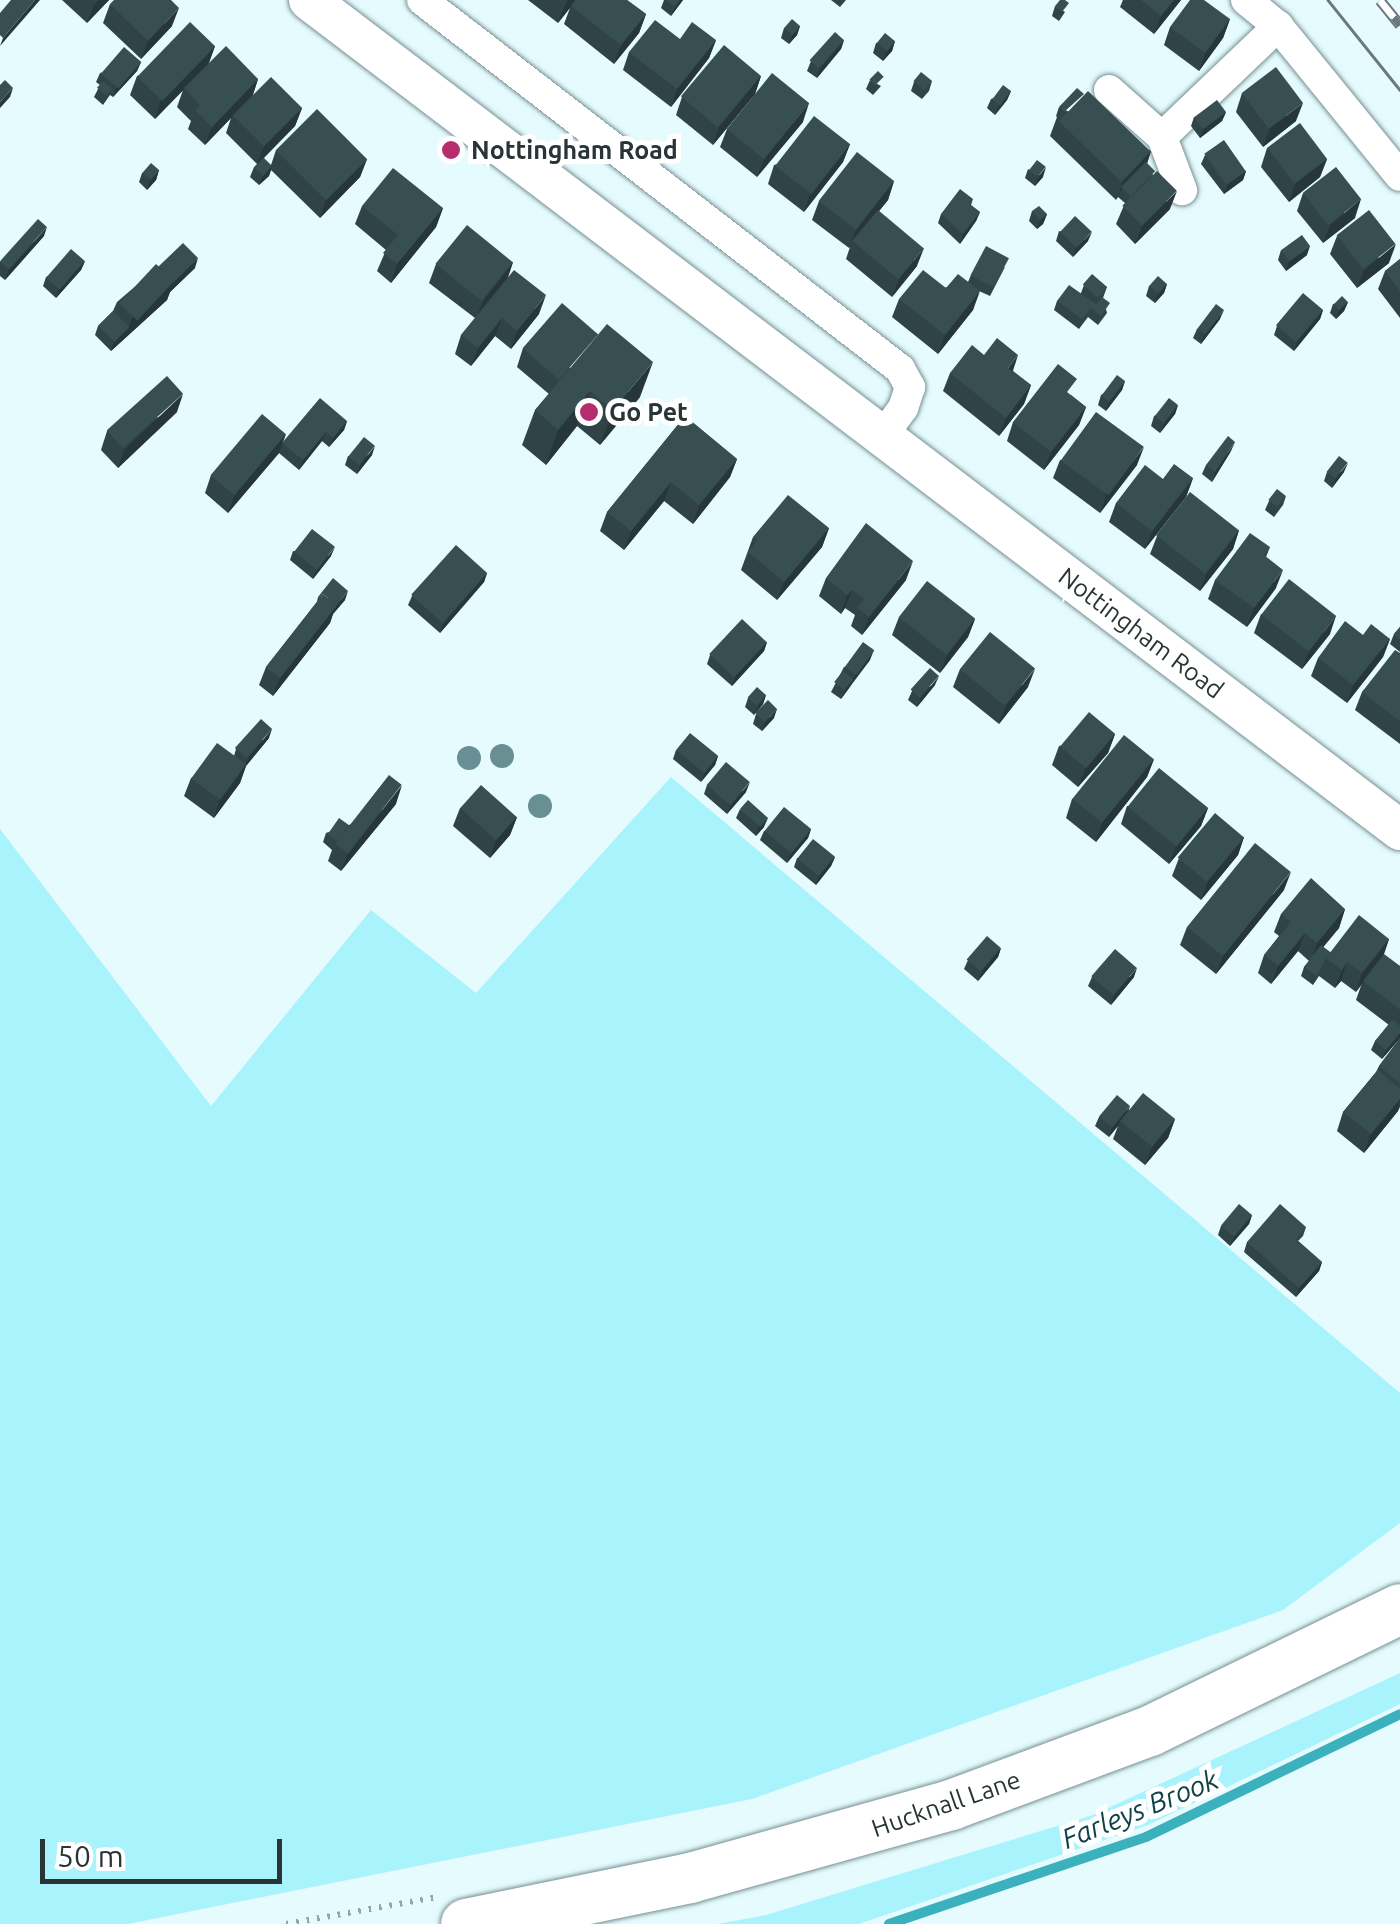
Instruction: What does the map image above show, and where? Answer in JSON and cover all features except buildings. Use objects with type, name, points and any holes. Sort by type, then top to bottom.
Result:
[{"type":"main road","name":"Hucknall Lane","points":[[453,1910],[690,1878],[950,1806],[1150,1730],[1400,1608]]},
{"type":"street","name":"Nottingham Road","points":[[309,0],[1400,830]]},
{"type":"street","points":[[422,0],[900,369],[910,387],[903,408],[883,436]]},
{"type":"street","points":[[1246,0],[1278,26],[1400,176]]},
{"type":"street","points":[[1162,137],[1278,26]]},
{"type":"street","points":[[1108,90],[1162,137],[1182,190]]},
{"type":"path","points":[[286,1924],[453,1910]]},
{"type":"shaded area","points":[[671,777],[1400,1393],[1400,1523],[1283,1610],[752,1799],[128,1924],[0,1924],[0,829],[211,1106],[371,910],[476,993]]},
{"type":"shaded area","points":[[1400,1673],[1400,1704],[1148,1825],[859,1924],[718,1924],[766,1915],[1093,1815]]},
{"type":"waterway","name":"Farleys Brook","points":[[889,1924],[1146,1837],[1400,1714]]},
{"type":"tram line","points":[[1328,0],[1400,90]]},
{"type":"railway","points":[[1380,0],[1400,25]]},
{"type":"place","name":"Nottingham Road","points":[[451,150]]},
{"type":"place","name":"Go Pet","points":[[589,412]]}]
